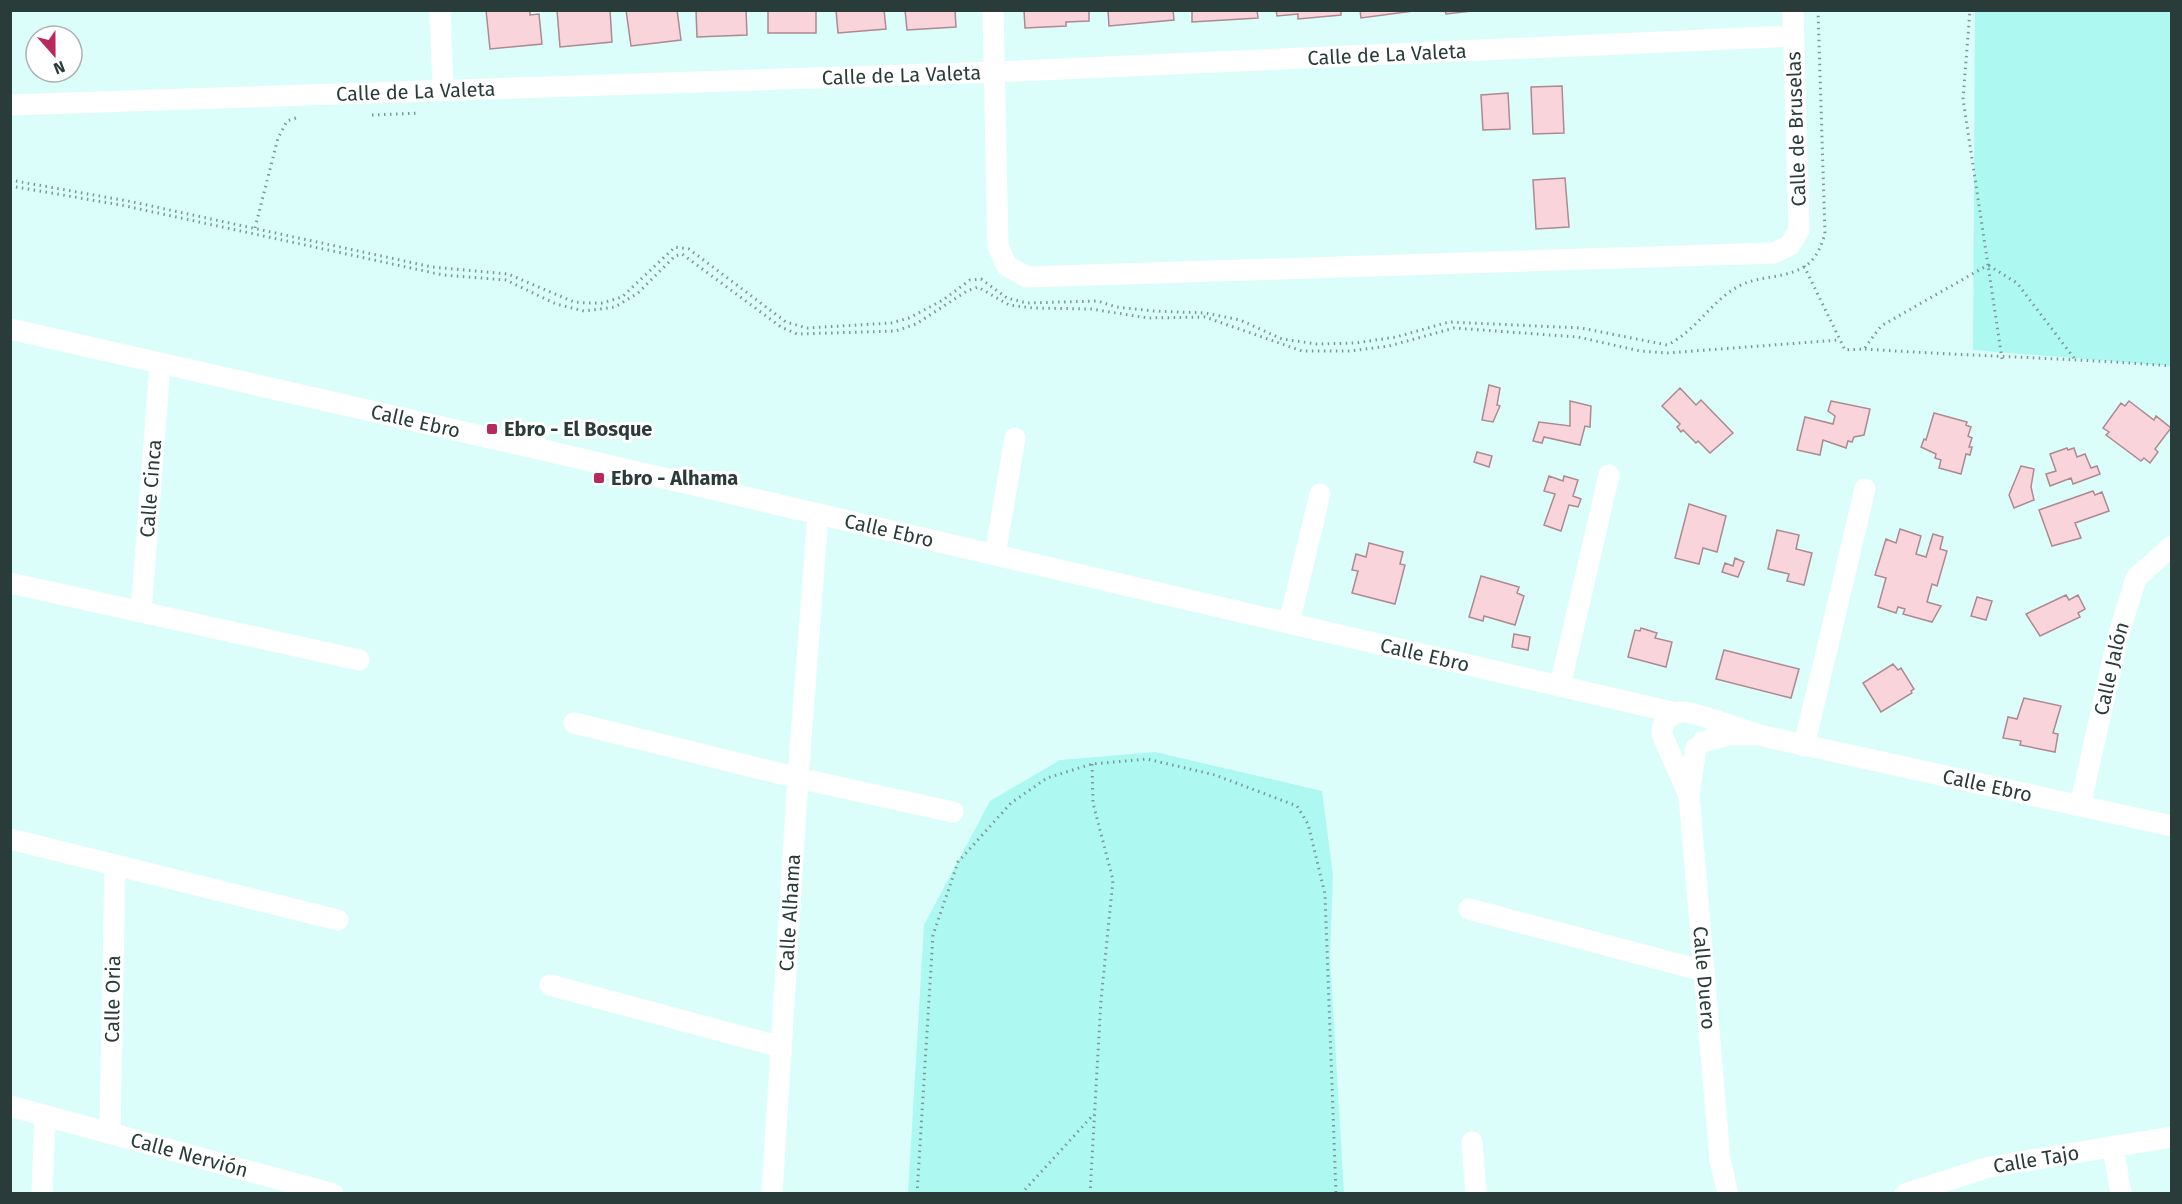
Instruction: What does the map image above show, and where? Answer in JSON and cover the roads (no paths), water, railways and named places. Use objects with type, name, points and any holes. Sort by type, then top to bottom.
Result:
[{"type":"street","points":[[440,10],[443,89]]},
{"type":"street","points":[[993,10],[994,72]]},
{"type":"street","name":"Calle de Bruselas","points":[[994,72],[998,246],[1007,266],[1027,277],[1774,253],[1790,245],[1799,230],[1793,10]]},
{"type":"street","name":"Calle de La Valeta","points":[[10,105],[994,72],[1794,36]]},
{"type":"street","name":"Calle Ebro","points":[[10,329],[1289,623],[1560,686],[1618,702],[1685,714],[1804,746],[2172,826]]},
{"type":"street","name":"Calle Cinca","points":[[141,612],[160,365]]},
{"type":"street","points":[[995,555],[1015,438]]},
{"type":"street","points":[[1560,686],[1609,475]]},
{"type":"street","points":[[1804,746],[1865,489]]},
{"type":"street","points":[[1289,623],[1320,494]]},
{"type":"street","name":"Calle Alhama","points":[[772,1194],[798,778],[818,514]]},
{"type":"street","name":"Calle Jalón","points":[[2080,806],[2118,637],[2136,578],[2172,546]]},
{"type":"street","points":[[10,583],[359,660]]},
{"type":"street","name":"Calle Ebro","points":[[1618,702],[1647,717],[1665,740]]},
{"type":"street","points":[[1685,714],[1703,728],[1699,746],[1688,753],[1677,753],[1665,740],[1664,724],[1685,714]]},
{"type":"street","points":[[574,723],[798,778],[953,812]]},
{"type":"street","name":"Calle Ebro","points":[[1699,746],[1729,735],[1759,735]]},
{"type":"street","name":"Calle Duero","points":[[1665,740],[1689,795]]},
{"type":"street","name":"Calle Duero","points":[[1699,746],[1689,795],[1720,1160],[1728,1194]]},
{"type":"street","points":[[10,839],[338,920]]},
{"type":"street","name":"Calle Oria","points":[[110,1133],[115,865]]},
{"type":"street","points":[[1469,909],[1704,970]]},
{"type":"street","points":[[550,985],[781,1047]]},
{"type":"street","name":"Calle Nervión","points":[[10,1106],[333,1194]]},
{"type":"street","points":[[42,1194],[45,1115]]},
{"type":"street","name":"Calle Tajo","points":[[1905,1194],[1989,1167],[2172,1137]]},
{"type":"street","points":[[1472,1142],[1476,1194]]},
{"type":"street","points":[[2113,1146],[2121,1194]]},
{"type":"street","name":"Calle Duero","points":[[1716,1194],[1720,1160]]},
{"type":"place","name":"Ebro - El Bosque","points":[[492,429]]},
{"type":"place","name":"Ebro - Alhama","points":[[599,478]]}]
